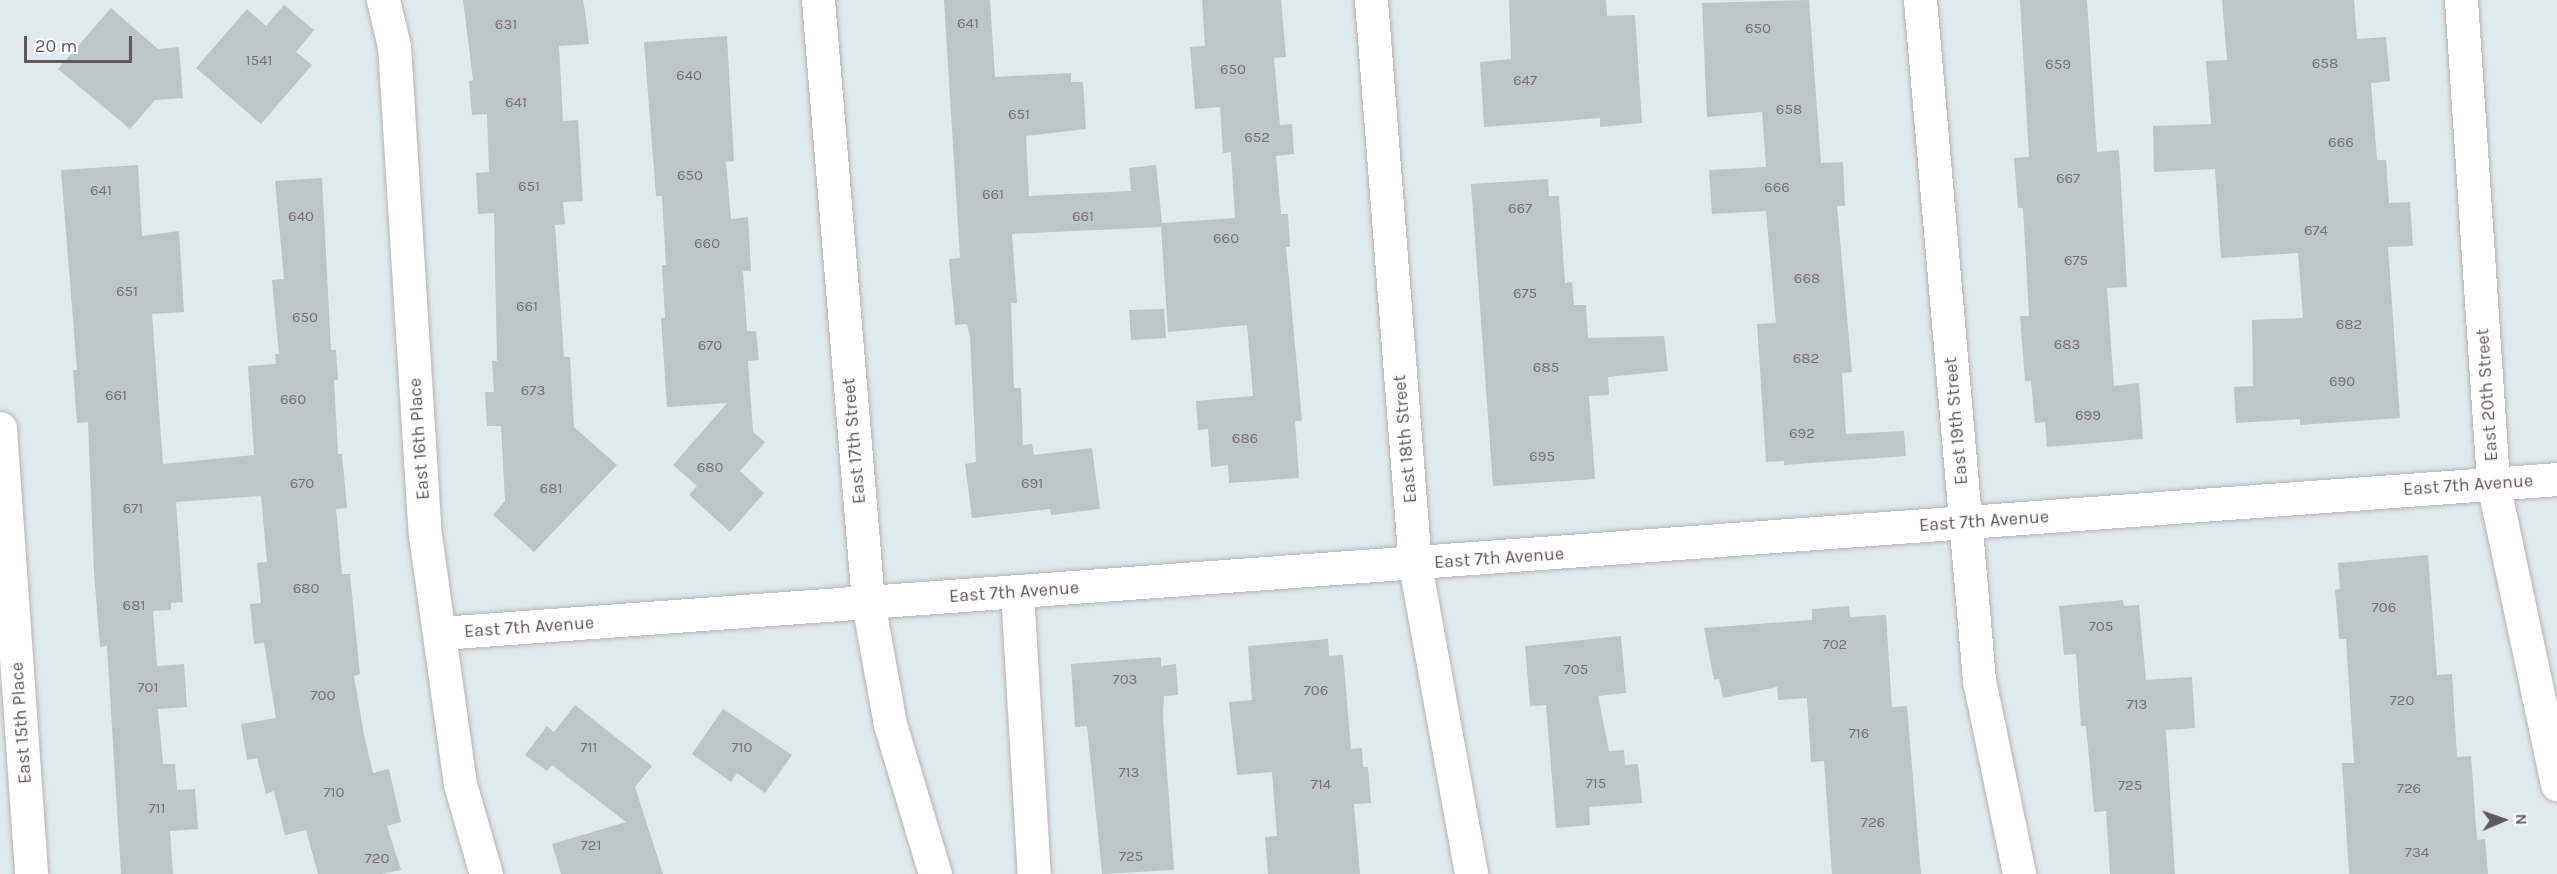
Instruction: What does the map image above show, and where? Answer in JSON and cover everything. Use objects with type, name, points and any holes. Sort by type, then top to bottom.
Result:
[{"type":"street","name":"East 16th Place","points":[[383,0],[394,46],[425,535],[441,633],[460,784],[486,874]]},
{"type":"street","name":"East 17th Street","points":[[818,0],[868,602],[890,724],[935,874]]},
{"type":"street","name":"East 18th Street","points":[[1371,0],[1415,565],[1471,874]]},
{"type":"street","name":"East 19th Street","points":[[1920,0],[1979,680],[2019,874]]},
{"type":"street","name":"East 20th Street","points":[[2461,0],[2493,483],[2557,784]]},
{"type":"street","name":"East 15th Place","points":[[0,428],[32,874]]},
{"type":"street","name":"East 7th Avenue","points":[[441,633],[1415,565],[2557,479]]},
{"type":"street","points":[[1017,592],[1034,874]]},
{"type":"building","points":[[463,0],[583,0],[585,11],[589,44],[559,46],[563,121],[578,120],[583,201],[563,202],[565,224],[555,225],[564,357],[570,357],[574,427],[617,465],[534,552],[493,515],[505,501],[501,426],[487,426],[485,392],[494,392],[492,361],[497,361],[494,213],[478,214],[476,173],[489,172],[487,114],[472,115],[469,81],[473,80]]},
{"type":"building","points":[[944,0],[990,0],[995,77],[1071,73],[1071,82],[1083,82],[1086,129],[1026,136],[1029,196],[1131,191],[1129,168],[1156,165],[1162,223],[1235,218],[1231,152],[1223,153],[1220,107],[1195,109],[1190,47],[1205,46],[1202,0],[1281,0],[1286,57],[1274,58],[1280,125],[1292,124],[1294,154],[1276,156],[1281,214],[1288,214],[1290,247],[1286,247],[1302,421],[1295,421],[1299,478],[1229,483],[1228,465],[1211,467],[1208,429],[1198,430],[1196,401],[1253,396],[1247,325],[1168,332],[1161,227],[1012,234],[1017,303],[1011,303],[1014,388],[1021,388],[1023,445],[1032,444],[1034,455],[1092,448],[1100,509],[1051,515],[1050,509],[972,518],[965,464],[976,462],[970,336],[967,324],[955,325],[949,259],[960,258]]},
{"type":"building","points":[[1509,0],[1606,0],[1607,16],[1635,15],[1642,123],[1600,127],[1600,118],[1484,127],[1480,62],[1511,59]]},
{"type":"building","points":[[1809,0],[1821,163],[1843,162],[1845,206],[1837,206],[1852,372],[1842,373],[1846,434],[1904,431],[1906,456],[1784,465],[1784,461],[1766,462],[1757,324],[1776,323],[1766,211],[1712,214],[1709,170],[1766,167],[1762,112],[1707,117],[1702,3]]},
{"type":"building","points":[[2020,0],[2087,0],[2097,152],[2119,150],[2127,287],[2107,288],[2114,386],[2139,383],[2143,439],[2047,447],[2045,422],[2035,423],[2031,381],[2025,381],[2020,316],[2029,316],[2023,208],[2018,208],[2014,158],[2029,157]]},
{"type":"building","points":[[2222,0],[2354,0],[2357,39],[2386,37],[2390,81],[2371,83],[2377,160],[2386,160],[2389,203],[2410,202],[2413,246],[2388,247],[2400,418],[2300,425],[2300,419],[2236,423],[2234,387],[2253,386],[2252,320],[2303,318],[2298,253],[2221,258],[2215,169],[2154,172],[2153,126],[2211,124],[2206,61],[2227,60]]},
{"type":"building","points":[[284,5],[314,30],[296,52],[312,65],[261,124],[196,68],[247,9],[266,26]]},
{"type":"building","points":[[111,8],[158,49],[179,47],[183,98],[155,100],[130,129],[58,69]]},
{"type":"building","points":[[727,36],[734,161],[726,162],[731,219],[748,217],[751,271],[743,271],[747,331],[756,331],[759,360],[748,361],[753,432],[765,442],[740,471],[764,493],[730,532],[689,495],[697,486],[673,465],[727,403],[667,407],[661,318],[665,318],[662,265],[666,265],[662,196],[656,196],[644,42]]},
{"type":"building","points":[[138,165],[142,236],[179,231],[184,312],[152,314],[163,464],[254,455],[248,366],[276,364],[275,354],[279,354],[272,280],[284,279],[275,181],[322,178],[331,350],[336,350],[338,380],[334,380],[338,454],[342,454],[347,508],[336,509],[342,574],[350,574],[360,674],[354,676],[364,735],[373,773],[389,769],[401,822],[387,826],[401,870],[381,874],[318,874],[306,830],[285,835],[274,791],[266,794],[257,758],[247,760],[241,724],[276,718],[264,643],[254,644],[250,604],[261,603],[257,563],[267,562],[261,496],[176,502],[183,602],[171,603],[171,610],[153,611],[157,666],[184,664],[187,707],[158,709],[163,764],[175,764],[177,790],[195,789],[198,829],[170,831],[173,874],[121,874],[107,646],[100,647],[94,572],[88,422],[77,423],[73,370],[77,370],[61,170]]},
{"type":"building","points":[[1548,179],[1549,196],[1559,196],[1565,283],[1572,282],[1574,305],[1586,305],[1588,338],[1664,336],[1668,371],[1608,377],[1609,395],[1589,396],[1595,479],[1493,486],[1471,184]]},
{"type":"building","points":[[1164,309],[1166,338],[1131,340],[1129,310]]},
{"type":"building","points":[[2428,555],[2437,675],[2452,674],[2457,757],[2471,756],[2477,840],[2485,839],[2488,874],[2349,874],[2342,763],[2354,763],[2346,639],[2339,639],[2335,590],[2340,589],[2338,563]]},
{"type":"building","points":[[2123,600],[2124,606],[2139,605],[2146,680],[2192,677],[2195,728],[2166,730],[2175,874],[2110,874],[2106,811],[2094,812],[2086,726],[2081,726],[2076,654],[2064,655],[2059,606]]},
{"type":"building","points":[[1849,606],[1850,617],[1886,615],[1892,707],[1907,706],[1921,874],[1832,874],[1824,761],[1811,762],[1807,698],[1778,700],[1777,687],[1723,698],[1719,679],[1714,680],[1704,628],[1812,620],[1812,609]]},
{"type":"building","points":[[1621,636],[1626,693],[1598,696],[1609,751],[1624,750],[1625,765],[1638,764],[1642,803],[1589,807],[1590,825],[1556,828],[1546,705],[1530,706],[1525,646]]},
{"type":"building","points":[[1328,639],[1329,656],[1343,655],[1351,749],[1362,748],[1363,767],[1368,767],[1371,803],[1354,804],[1360,874],[1268,874],[1265,837],[1277,836],[1272,772],[1237,775],[1229,702],[1252,700],[1248,646]]},
{"type":"building","points":[[1161,657],[1161,666],[1176,664],[1178,695],[1164,696],[1163,716],[1174,870],[1102,874],[1087,726],[1075,727],[1071,664]]},
{"type":"building","points":[[575,705],[652,766],[635,787],[663,874],[561,874],[552,844],[626,822],[552,765],[547,771],[525,755],[547,726],[554,732]]},
{"type":"building","points":[[723,709],[792,755],[765,793],[737,773],[731,782],[692,754]]}]
